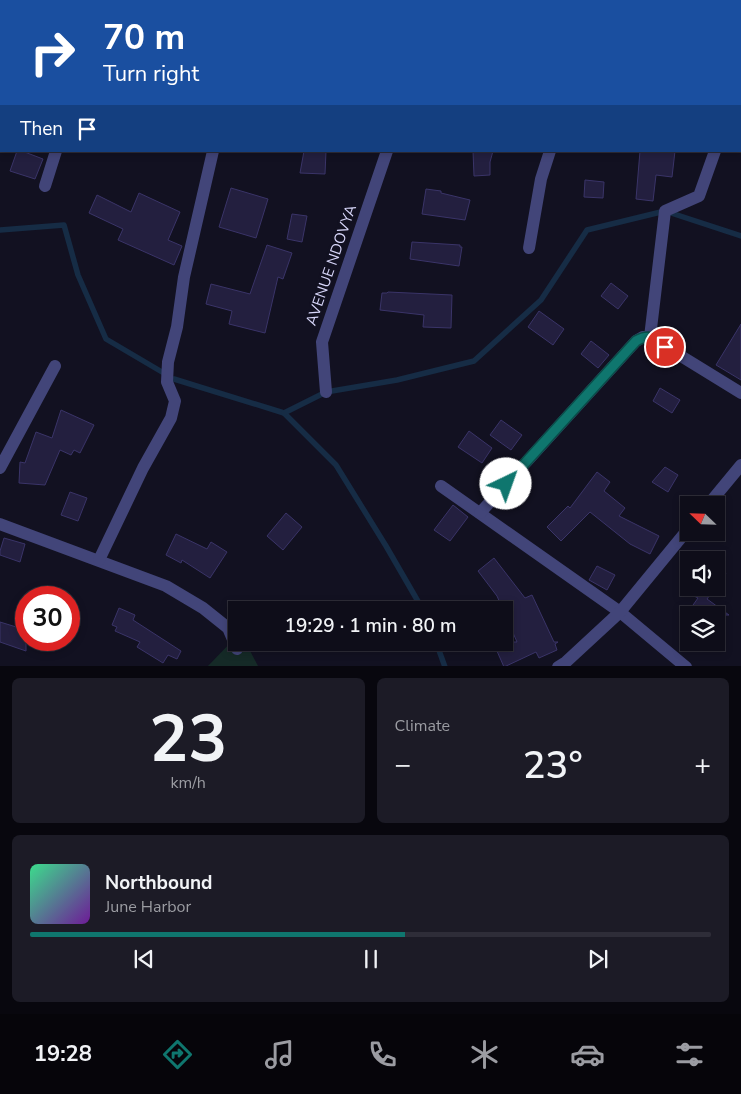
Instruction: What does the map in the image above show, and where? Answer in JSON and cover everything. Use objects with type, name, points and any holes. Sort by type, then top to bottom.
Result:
[{"type":"street","points":[[45,186],[56,152]]},
{"type":"street","points":[[99,560],[143,468],[171,418],[175,401],[167,382],[168,362],[184,277],[213,152]]},
{"type":"street","name":"AVENUE NDOVYA","points":[[326,392],[322,342],[387,152]]},
{"type":"street","points":[[529,248],[541,179],[550,152]]},
{"type":"street","points":[[650,337],[665,211],[699,196],[715,152]]},
{"type":"street","points":[[480,513],[636,341],[643,337],[650,337],[741,393]]},
{"type":"street","points":[[0,468],[55,366]]},
{"type":"street","points":[[715,496],[741,465]]},
{"type":"street","points":[[441,486],[620,612],[686,666]]},
{"type":"street","points":[[0,524],[166,586],[203,608],[228,628]]},
{"type":"street","points":[[558,666],[566,662],[620,612],[680,539]]},
{"type":"green space","points":[[228,645],[228,651],[250,651],[258,666],[208,666]]},
{"type":"building","points":[[17,152],[25,152],[43,159],[35,179],[10,171]]},
{"type":"building","points":[[304,152],[326,152],[325,174],[300,173]]},
{"type":"building","points":[[473,152],[493,152],[490,162],[490,175],[474,176]]},
{"type":"building","points":[[640,152],[675,152],[672,177],[656,175],[653,201],[636,199]]},
{"type":"building","points":[[585,180],[604,182],[603,198],[584,197]]},
{"type":"building","points":[[231,188],[268,199],[256,238],[219,227]]},
{"type":"building","points":[[426,189],[441,191],[441,193],[470,200],[465,220],[422,214]]},
{"type":"building","points":[[139,193],[180,212],[168,240],[182,246],[174,265],[118,240],[123,229],[89,213],[97,195],[131,212]]},
{"type":"building","points":[[292,214],[307,216],[302,242],[287,239]]},
{"type":"building","points":[[412,242],[460,245],[462,247],[459,266],[410,259]]},
{"type":"building","points":[[267,245],[292,253],[283,279],[278,277],[265,333],[229,324],[232,311],[206,304],[211,284],[250,294]]},
{"type":"building","points":[[611,283],[628,296],[618,309],[601,296]]},
{"type":"building","points":[[382,293],[452,295],[451,328],[423,327],[424,315],[380,310]]},
{"type":"building","points":[[539,311],[564,329],[553,345],[528,327]]},
{"type":"building","points":[[741,324],[741,380],[716,365]]},
{"type":"building","points":[[591,341],[609,355],[598,368],[581,354]]},
{"type":"building","points":[[660,388],[680,400],[672,413],[653,401]]},
{"type":"building","points":[[61,410],[94,425],[80,453],[74,450],[71,455],[60,450],[45,485],[19,483],[20,462],[25,463],[36,432],[52,438]]},
{"type":"building","points":[[501,420],[522,435],[511,450],[490,435]]},
{"type":"building","points":[[469,431],[492,448],[482,463],[458,447]]},
{"type":"building","points":[[665,467],[678,475],[668,492],[652,482]]},
{"type":"building","points":[[597,472],[610,482],[604,491],[625,508],[619,516],[659,536],[650,554],[630,544],[590,512],[561,541],[547,527],[568,506],[570,508]]},
{"type":"building","points":[[70,492],[87,498],[78,521],[61,515]]},
{"type":"building","points":[[453,505],[468,517],[450,541],[434,530]]},
{"type":"building","points":[[286,513],[302,527],[283,550],[267,536]]},
{"type":"building","points":[[176,534],[207,549],[211,542],[227,552],[210,578],[182,560],[181,563],[166,555]]},
{"type":"building","points":[[4,538],[25,544],[20,562],[0,555]]},
{"type":"building","points":[[494,558],[525,598],[532,595],[554,642],[558,642],[555,644],[557,650],[539,658],[536,652],[504,666],[497,651],[513,651],[513,642],[517,642],[513,633],[513,601],[499,601],[478,571]]},
{"type":"building","points":[[597,566],[615,575],[607,590],[589,580]]},
{"type":"building","points":[[694,596],[709,596],[707,599],[717,606],[692,606],[698,598]]},
{"type":"building","points":[[119,608],[135,615],[133,620],[181,651],[177,659],[168,655],[163,663],[137,647],[140,642],[115,631],[117,627],[112,625]]},
{"type":"building","points":[[0,622],[15,627],[15,647],[0,642]]},
{"type":"waterway","points":[[284,413],[326,392],[397,380],[474,361],[541,300],[587,230],[665,211],[741,236]]},
{"type":"waterway","points":[[0,230],[64,225],[78,275],[106,339],[162,372]]},
{"type":"waterway","points":[[174,379],[284,413],[336,465],[418,601]]},
{"type":"waterway","points":[[439,651],[445,666]]},
{"type":"route","points":[[506,484],[636,341],[643,337],[650,337],[665,347]]}]
